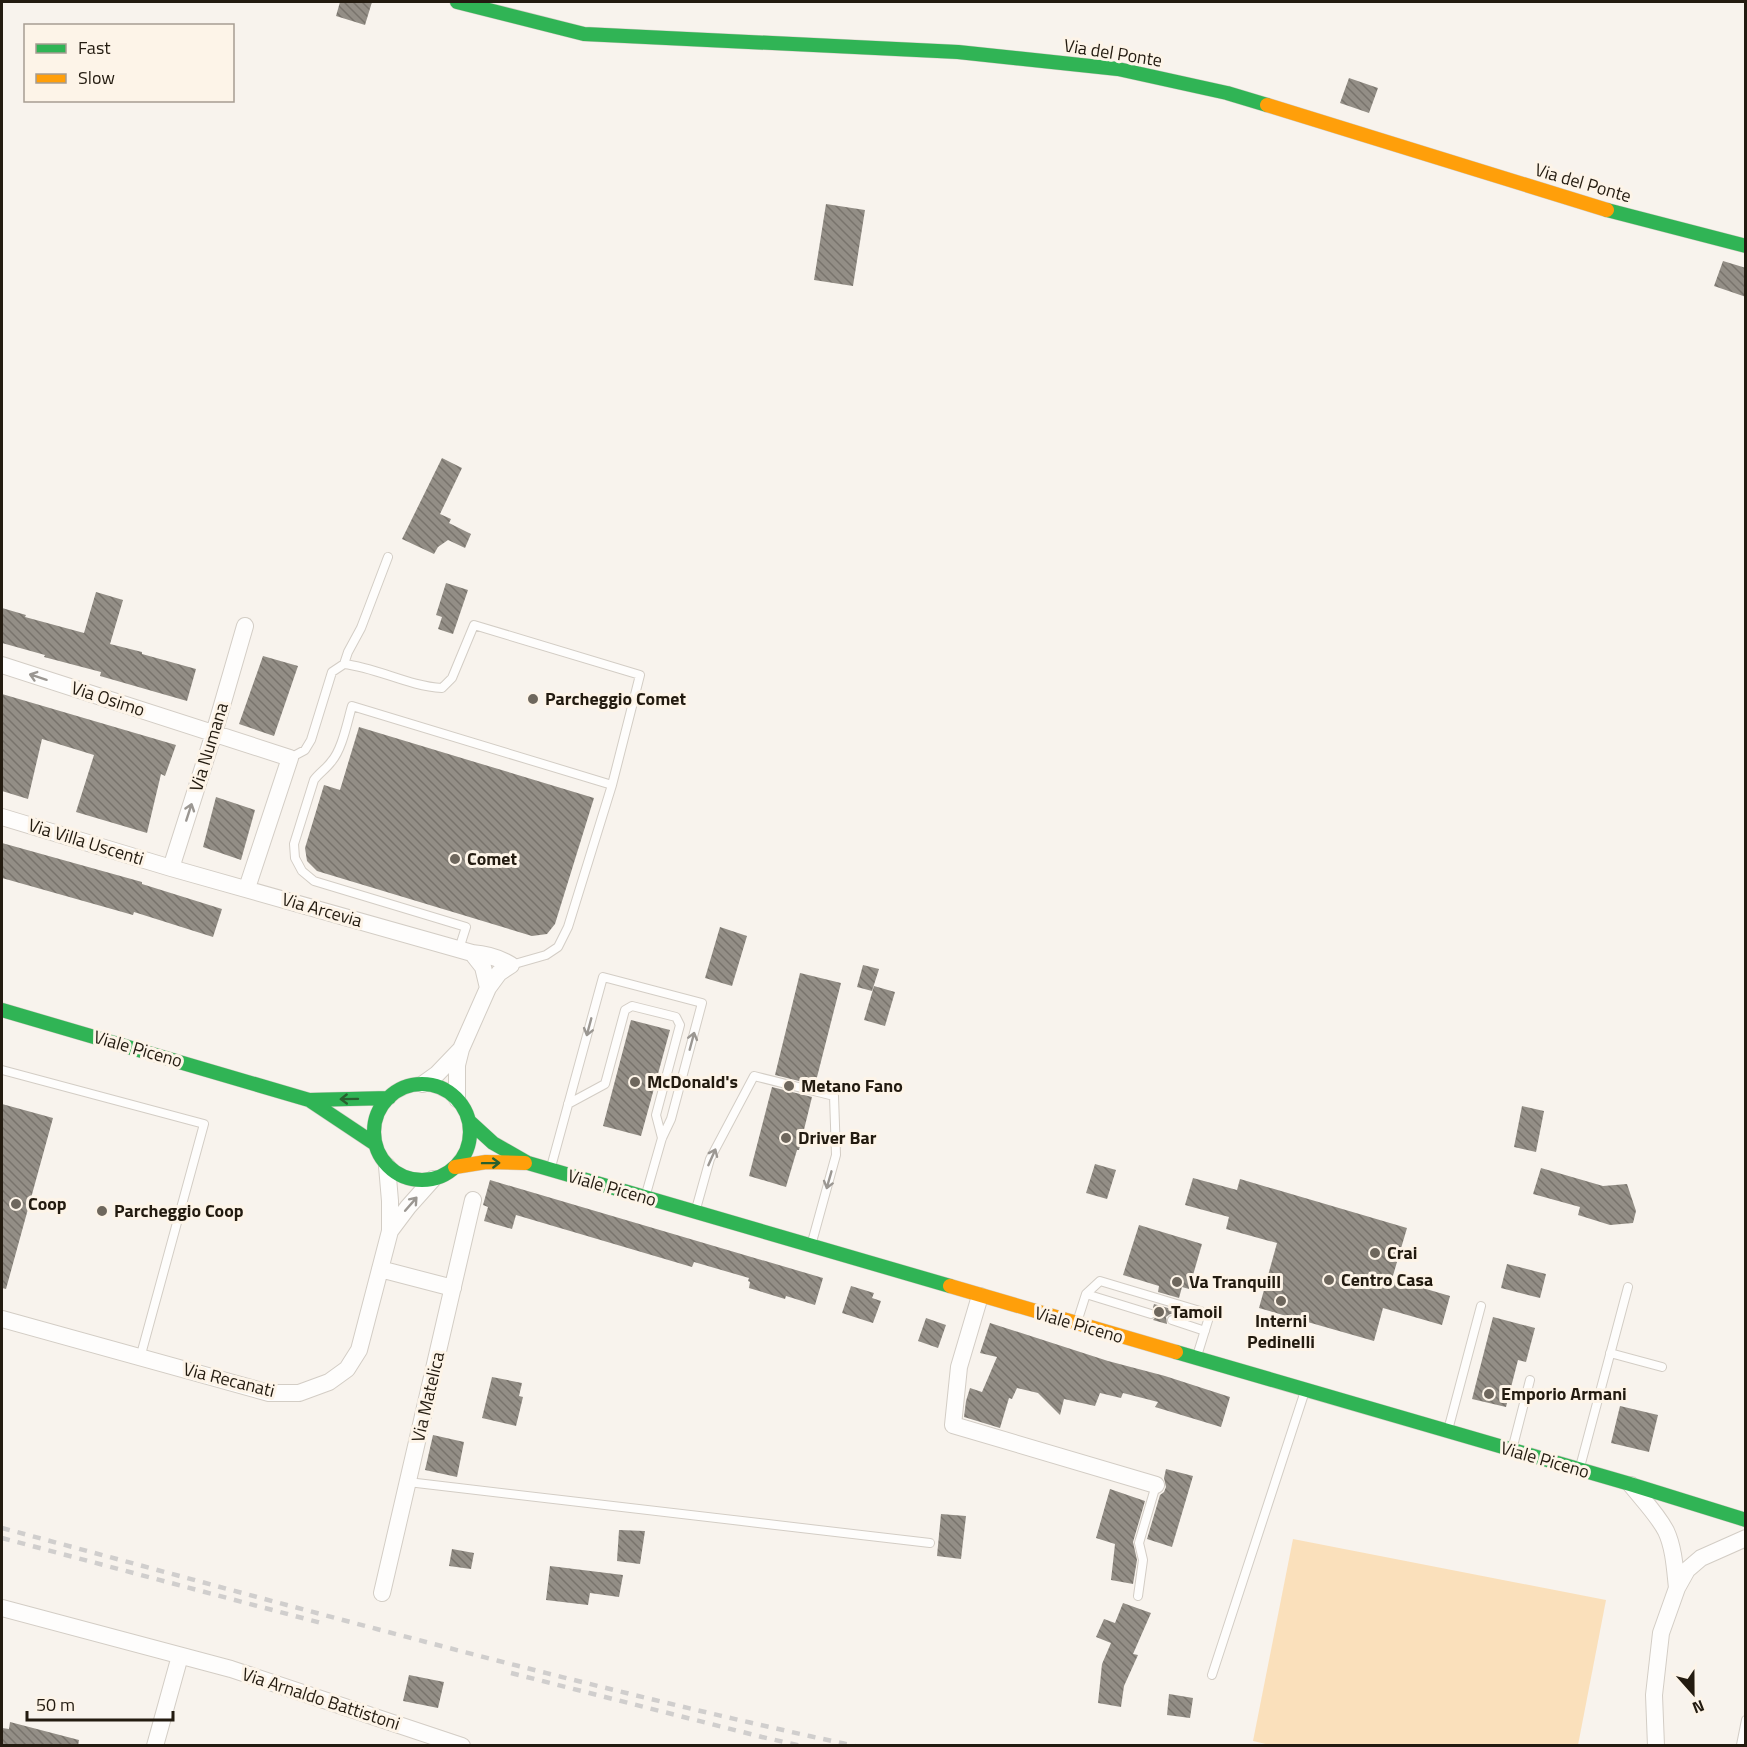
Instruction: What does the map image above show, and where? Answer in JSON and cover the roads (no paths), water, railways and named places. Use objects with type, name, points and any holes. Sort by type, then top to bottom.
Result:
[{"type":"main road","name":"Via del Ponte","points":[[457,2],[584,34],[958,52],[1118,69],[1227,93],[1588,205],[1746,246]]},
{"type":"main road","name":"Viale Piceno","points":[[8,1011],[309,1100],[375,1144],[387,1166]]},
{"type":"main road","name":"Viale Piceno","points":[[309,1100],[389,1098],[405,1088],[423,1084]]},
{"type":"main road","points":[[423,1084],[435,1086],[457,1099]]},
{"type":"main road","points":[[375,1144],[376,1119],[381,1107],[389,1098]]},
{"type":"main road","name":"Viale Piceno","points":[[457,1099],[469,1121],[493,1143],[528,1163],[1630,1484],[1746,1520]]},
{"type":"main road","points":[[455,1167],[463,1158],[468,1146],[469,1121]]},
{"type":"main road","name":"Viale Piceno","points":[[433,1179],[455,1167],[486,1162],[528,1163]]},
{"type":"main road","points":[[387,1166],[408,1179],[433,1179]]},
{"type":"street","name":"Via Numana","points":[[171,867],[245,626]]},
{"type":"street","name":"Via Osimo","points":[[2,665],[290,758]]},
{"type":"street","points":[[247,888],[290,758]]},
{"type":"street","name":"Via Villa Uscenti","points":[[2,817],[171,867]]},
{"type":"street","name":"Via Arcevia","points":[[171,867],[465,951],[493,956],[511,965]]},
{"type":"street","points":[[465,951],[483,967],[488,988]]},
{"type":"street","points":[[457,1099],[457,1065],[461,1049],[488,988],[499,973],[511,965]]},
{"type":"street","points":[[423,1084],[437,1074],[461,1049]]},
{"type":"street","name":"Via Recanati","points":[[2,1319],[269,1393],[299,1393],[329,1382],[347,1369],[359,1350],[390,1231],[387,1166]]},
{"type":"street","name":"Via Recanati","points":[[390,1231],[433,1179]]},
{"type":"street","name":"Via Matelica","points":[[382,1593],[473,1200]]},
{"type":"street","points":[[380,1269],[453,1288]]},
{"type":"street","points":[[980,1296],[960,1367],[953,1425],[1156,1485]]},
{"type":"street","points":[[1630,1484],[1651,1508],[1667,1533],[1675,1562],[1677,1588]]},
{"type":"street","points":[[1656,1746],[1654,1695],[1661,1633],[1677,1588],[1687,1570],[1701,1558],[1746,1538]]},
{"type":"street","name":"Via Arnaldo Battistoni","points":[[2,1608],[231,1669],[462,1746]]},
{"type":"street","points":[[155,1746],[180,1656]]},
{"type":"lane","points":[[290,758],[305,750],[311,740],[332,672],[344,663],[361,628],[388,556]]},
{"type":"lane","points":[[344,663],[423,686],[442,688],[452,678],[474,625],[640,675],[612,785],[568,927],[558,947],[546,955],[511,965]]},
{"type":"lane","points":[[465,951],[466,927],[314,881],[302,871],[296,858],[294,844],[314,780],[338,753],[352,706],[612,785]]},
{"type":"lane","points":[[550,1170],[603,977],[702,1003],[671,1119],[662,1138],[645,1198]]},
{"type":"lane","points":[[568,1104],[605,1084],[625,1010],[632,1006],[676,1017],[680,1024],[656,1115],[662,1138]]},
{"type":"lane","points":[[2,1022],[8,1011]]},
{"type":"lane","points":[[2,1070],[204,1124],[140,1358]]},
{"type":"lane","points":[[695,1213],[710,1159],[754,1076],[834,1096],[836,1155],[810,1246]]},
{"type":"lane","points":[[1077,1324],[1086,1294],[1100,1281],[1210,1314],[1196,1359]]},
{"type":"lane","points":[[1579,1470],[1628,1287]]},
{"type":"lane","points":[[1086,1294],[1151,1314]]},
{"type":"lane","points":[[1447,1432],[1481,1305]]},
{"type":"lane","points":[[1172,1320],[1205,1331]]},
{"type":"lane","points":[[1610,1353],[1662,1367]]},
{"type":"lane","points":[[1512,1450],[1530,1380]]},
{"type":"lane","points":[[1212,1675],[1305,1391]]},
{"type":"lane","points":[[408,1482],[930,1543]]},
{"type":"lane","points":[[1138,1596],[1143,1560],[1139,1543],[1156,1485]]},
{"type":"lane","points":[[1741,1745],[1746,1720]]},
{"type":"railway","points":[[2,1528],[534,1670],[855,1746]]},
{"type":"railway","points":[[2,1538],[325,1624]]},
{"type":"railway","points":[[511,1673],[802,1746]]},
{"type":"place","name":"Parcheggio Comet","points":[[533,699]]},
{"type":"place","name":"Comet","points":[[455,859]]},
{"type":"place","name":"McDonald's","points":[[635,1082]]},
{"type":"place","name":"Metano Fano","points":[[789,1086]]},
{"type":"place","name":"Driver Bar","points":[[786,1138]]},
{"type":"place","name":"Coop","points":[[16,1204]]},
{"type":"place","name":"Parcheggio Coop","points":[[102,1211]]},
{"type":"place","name":"Crai","points":[[1375,1253]]},
{"type":"place","name":"Centro Casa","points":[[1329,1280]]},
{"type":"place","name":"Va Tranquill","points":[[1177,1282]]},
{"type":"place","name":"Interni Pedinelli","points":[[1281,1301]]},
{"type":"place","name":"Tamoil","points":[[1159,1312]]},
{"type":"place","name":"Emporio Armani","points":[[1489,1394]]}]
